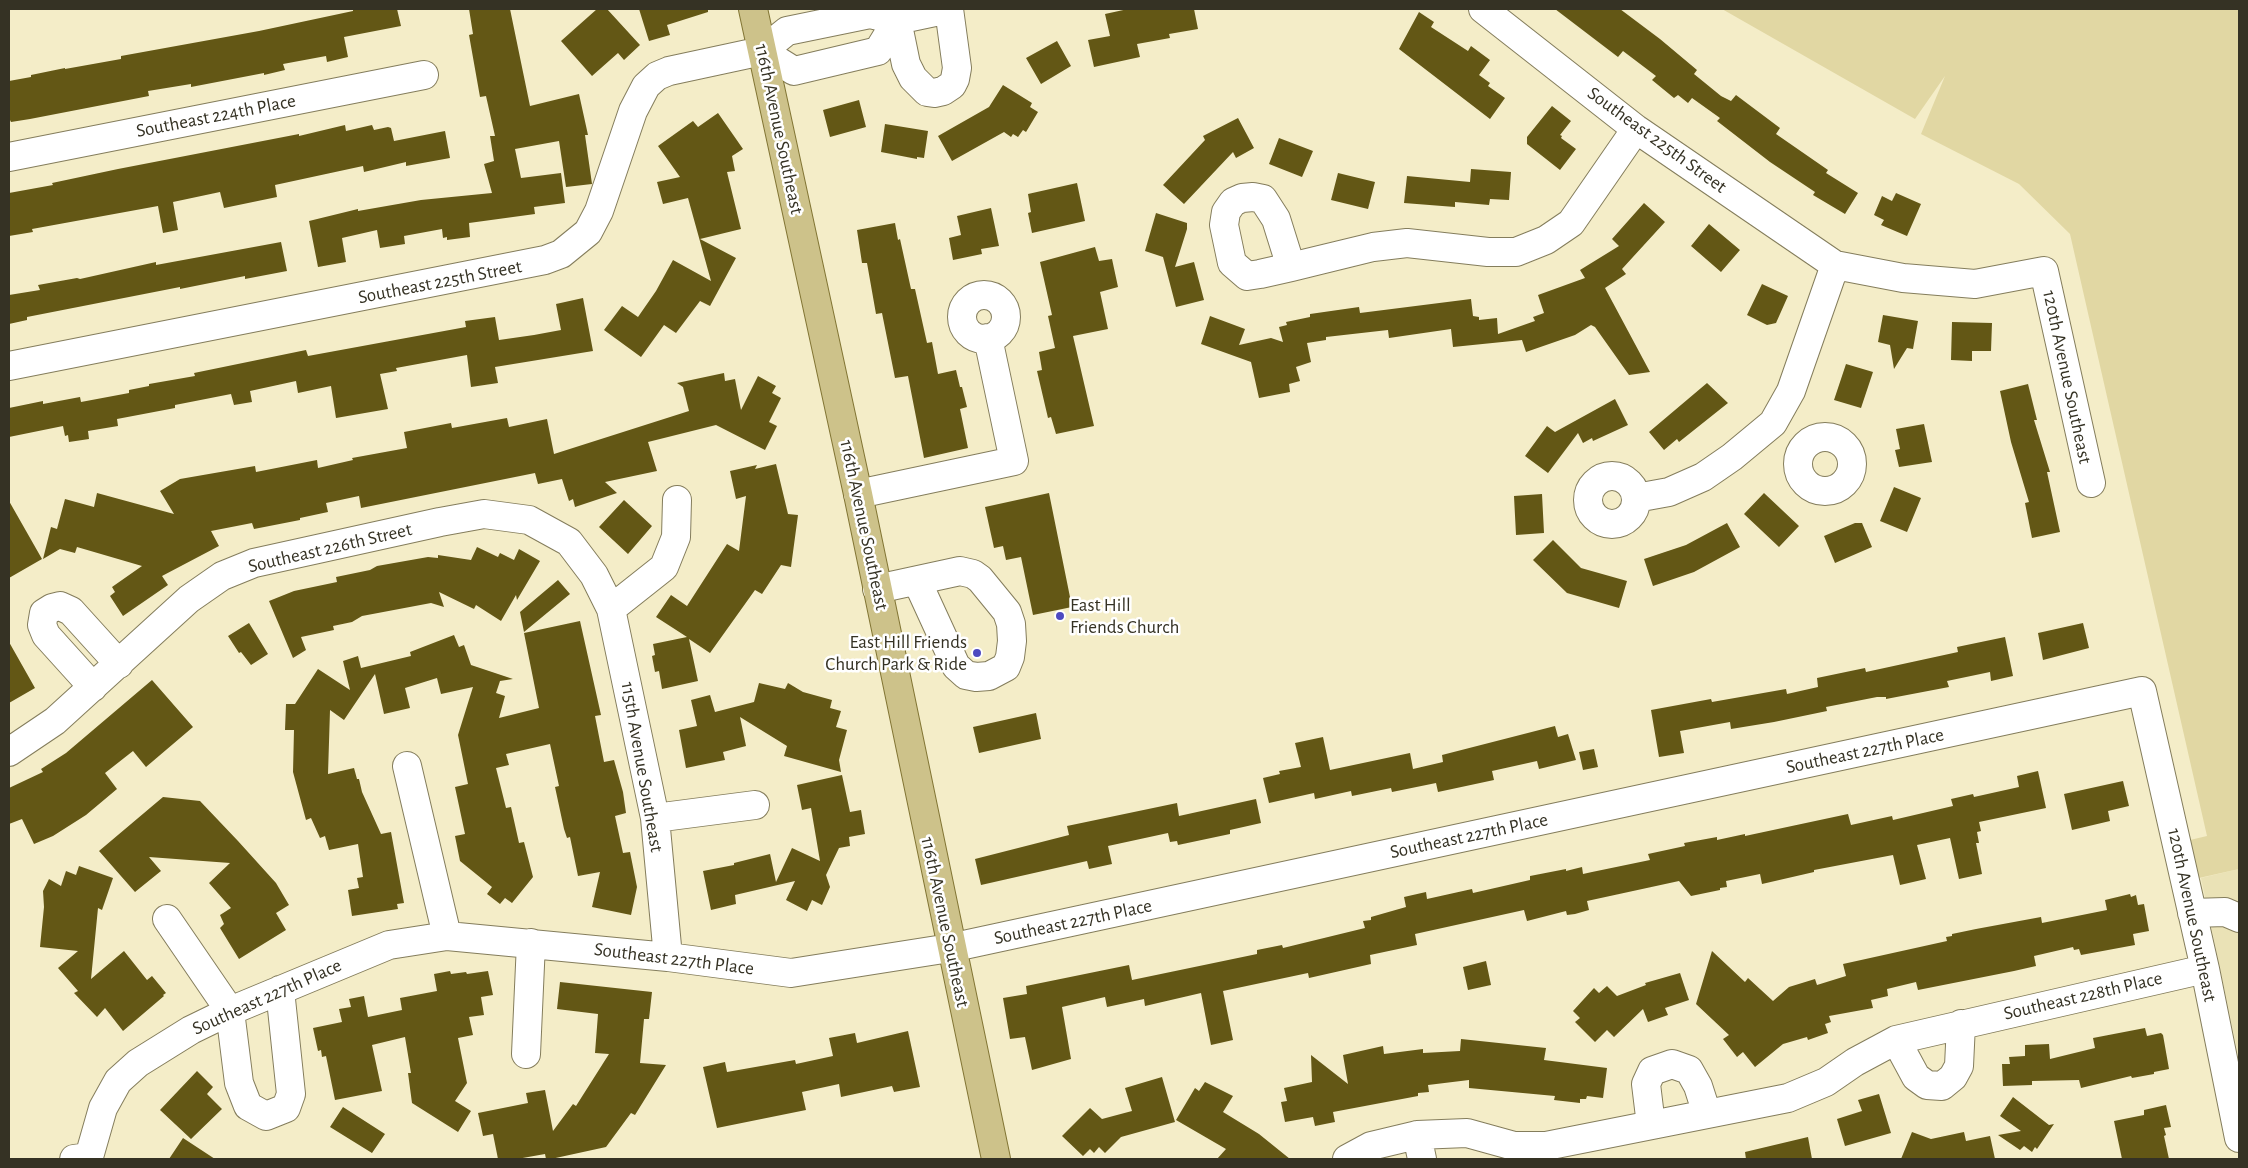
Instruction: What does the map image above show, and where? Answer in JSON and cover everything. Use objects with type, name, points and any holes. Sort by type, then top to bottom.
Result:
[{"type":"main road","name":"116th Avenue Southeast","points":[[753,9],[858,494],[950,948],[996,1159]]},
{"type":"street","name":"Southeast 225th Street","points":[[1483,9],[1636,129],[1835,264]]},
{"type":"street","name":"Southeast 225th Street","points":[[9,366],[545,260],[561,254],[588,232],[598,211],[634,111],[646,86],[657,76],[669,71],[762,51],[787,31],[870,14],[897,20],[878,51],[794,71],[762,51]]},
{"type":"street","name":"Southeast 224th Place","points":[[9,157],[424,75]]},
{"type":"street","points":[[1291,267],[1373,247],[1399,244],[1451,246],[1488,252],[1516,252],[1546,240],[1572,223],[1636,129]]},
{"type":"street","points":[[1636,498],[1670,492],[1703,477],[1732,458],[1773,423],[1791,391],[1835,264]]},
{"type":"street","name":"120th Avenue Southeast","points":[[1835,264],[1903,278],[1975,284],[2044,271],[2091,483]]},
{"type":"street","points":[[858,494],[1014,461],[988,338]]},
{"type":"street","points":[[1773,423],[1804,448]]},
{"type":"street","points":[[612,609],[664,567],[676,537],[677,500]]},
{"type":"street","name":"Southeast 226th Street","points":[[9,752],[55,721],[189,599],[222,576],[246,566],[440,522],[484,514],[529,520],[568,542],[594,575],[612,609]]},
{"type":"street","points":[[877,589],[917,581]]},
{"type":"street","points":[[93,687],[46,636],[42,625],[44,613],[60,606],[71,611],[118,664]]},
{"type":"street","name":"115th Avenue Southeast","points":[[612,609],[655,818],[668,957]]},
{"type":"street","name":"120th Avenue Southeast","points":[[2142,691],[2205,969],[2239,1138]]},
{"type":"street","name":"Southeast 227th Place","points":[[84,1158],[103,1108],[118,1081],[138,1063],[191,1030],[230,1011],[389,945],[447,936],[668,957],[791,973],[950,948],[2142,691]]},
{"type":"street","points":[[408,766],[447,936]]},
{"type":"street","points":[[655,818],[755,805]]},
{"type":"street","points":[[2192,913],[2225,912],[2239,918]]},
{"type":"street","points":[[167,920],[230,1011],[239,1084],[248,1106],[266,1116],[286,1108],[292,1094],[280,990]]},
{"type":"street","points":[[526,1054],[531,943]]},
{"type":"street","name":"Southeast 228th Place","points":[[1347,1159],[1371,1146],[1420,1147],[1467,1133],[1514,1146],[1546,1146],[1788,1098],[1826,1082],[1855,1062],[1896,1040],[2205,969]]},
{"type":"street","points":[[1896,1040],[1916,1077],[1927,1086],[1942,1086],[1953,1077],[1959,1066],[1961,1024]]},
{"type":"street","points":[[1651,1125],[1646,1084],[1652,1071],[1672,1064],[1689,1070],[1698,1086],[1707,1114]]},
{"type":"shaded area","points":[[1722,9],[2239,9],[2239,869],[2181,882],[2173,844],[2207,836],[2070,234],[2019,184],[1921,134],[1945,76],[1915,119]]},
{"type":"shaded area","points":[[2239,869],[2239,1059],[2201,878]]},
{"type":"building","points":[[353,9],[397,9],[401,26],[344,37],[348,57],[327,62],[326,56],[283,64],[285,70],[264,75],[264,73],[191,87],[191,84],[148,91],[149,96],[30,119],[11,122],[9,118],[9,81],[65,68],[121,59],[121,56],[259,31],[353,11]]},
{"type":"building","points":[[469,9],[510,9],[530,106],[579,94],[588,135],[585,135],[592,184],[566,187],[559,141],[515,149],[521,178],[561,173],[565,203],[534,207],[535,214],[469,223],[470,237],[447,240],[447,237],[443,238],[442,229],[404,236],[405,244],[380,248],[377,230],[342,238],[346,262],[318,267],[309,221],[358,209],[358,211],[421,200],[492,193],[484,164],[494,161],[490,136],[495,136],[486,96],[480,97],[469,35],[473,34]]},
{"type":"building","points":[[597,9],[607,9],[640,45],[624,60],[618,53],[592,76],[561,41]]},
{"type":"building","points":[[639,9],[708,9],[708,12],[667,25],[670,35],[649,41]]},
{"type":"building","points":[[1128,9],[1194,9],[1198,29],[1169,34],[1170,38],[1137,44],[1140,57],[1094,67],[1088,40],[1110,36],[1105,14]]},
{"type":"building","points":[[1555,9],[1620,9],[1697,70],[1694,74],[1721,96],[1731,101],[1736,95],[1780,128],[1776,134],[1828,170],[1826,173],[1858,193],[1845,214],[1813,195],[1815,192],[1770,162],[1717,121],[1720,118],[1692,98],[1688,103],[1678,95],[1674,98],[1652,80],[1656,76],[1623,51],[1618,57]]},
{"type":"building","points":[[1419,12],[1434,22],[1431,27],[1468,51],[1471,46],[1490,60],[1479,75],[1490,83],[1488,86],[1505,98],[1490,119],[1399,49]]},
{"type":"building","points":[[1057,41],[1071,66],[1041,84],[1026,58]]},
{"type":"building","points":[[1003,85],[1032,103],[1030,107],[1038,112],[1026,132],[1023,130],[1018,137],[1013,134],[1011,137],[1004,132],[952,161],[938,136],[989,107]]},
{"type":"building","points":[[859,100],[866,127],[830,137],[823,110]]},
{"type":"building","points":[[1552,106],[1571,121],[1560,135],[1562,136],[1561,138],[1576,149],[1560,170],[1527,144],[1527,137]]},
{"type":"building","points":[[718,113],[743,149],[732,156],[735,171],[727,172],[741,229],[700,239],[736,258],[710,306],[700,301],[676,333],[664,325],[641,357],[604,330],[622,306],[638,317],[656,291],[673,260],[711,281],[688,198],[663,204],[657,182],[680,177],[658,146],[693,121],[698,127]]},
{"type":"building","points":[[1238,118],[1254,148],[1236,158],[1233,152],[1184,204],[1163,185],[1205,140],[1203,136]]},
{"type":"building","points":[[885,124],[928,131],[924,158],[917,157],[917,159],[881,152]]},
{"type":"building","points":[[345,125],[346,131],[372,125],[374,130],[388,127],[391,128],[394,141],[445,131],[450,158],[406,166],[406,162],[364,172],[363,166],[275,185],[277,197],[224,208],[220,192],[173,202],[178,230],[163,233],[158,206],[32,229],[33,232],[9,236],[9,193],[53,185],[52,183],[118,169],[299,134],[299,136]]},
{"type":"building","points":[[1279,138],[1313,151],[1302,177],[1269,164]]},
{"type":"building","points":[[1471,169],[1511,172],[1509,200],[1490,199],[1489,205],[1455,202],[1455,207],[1404,203],[1407,176],[1470,182]]},
{"type":"building","points":[[1338,173],[1375,182],[1368,209],[1331,200]]},
{"type":"building","points":[[1077,183],[1085,221],[1032,233],[1028,213],[1031,212],[1028,194]]},
{"type":"building","points":[[1896,193],[1921,204],[1907,236],[1881,225],[1884,220],[1874,215],[1882,196],[1892,201]]},
{"type":"building","points":[[1644,203],[1665,222],[1622,269],[1626,274],[1605,288],[1650,372],[1629,375],[1595,327],[1591,325],[1575,335],[1526,352],[1522,340],[1453,347],[1451,329],[1389,338],[1388,330],[1326,337],[1326,340],[1307,343],[1311,362],[1296,367],[1300,381],[1289,384],[1290,392],[1259,398],[1251,362],[1201,344],[1210,316],[1245,329],[1239,345],[1271,338],[1283,342],[1279,327],[1287,325],[1286,322],[1310,317],[1310,314],[1359,307],[1360,313],[1471,299],[1473,316],[1479,317],[1479,320],[1497,318],[1498,334],[1535,321],[1533,317],[1544,313],[1538,295],[1585,278],[1580,270],[1619,246],[1612,239]]},
{"type":"building","points":[[991,208],[999,246],[981,249],[982,254],[953,260],[949,238],[961,235],[957,216]]},
{"type":"building","points":[[1156,213],[1187,223],[1187,229],[1175,267],[1194,262],[1204,300],[1176,307],[1163,257],[1145,251]]},
{"type":"building","points":[[895,223],[911,289],[915,289],[927,343],[932,342],[938,374],[956,370],[967,407],[960,409],[968,448],[924,458],[908,376],[895,378],[882,313],[876,314],[867,263],[862,263],[857,230]]},
{"type":"building","points":[[1709,224],[1740,250],[1721,272],[1691,246]]},
{"type":"building","points":[[281,242],[287,271],[245,279],[245,276],[180,289],[180,287],[27,317],[27,320],[9,324],[9,295],[40,290],[38,285],[80,279],[156,262],[156,265]]},
{"type":"building","points":[[1095,247],[1099,261],[1112,259],[1118,287],[1100,292],[1108,329],[1073,336],[1094,426],[1056,434],[1051,417],[1048,418],[1037,371],[1042,370],[1039,352],[1055,348],[1048,316],[1052,315],[1040,262]]},
{"type":"building","points":[[1762,284],[1788,296],[1776,323],[1767,325],[1747,315]]},
{"type":"building","points":[[583,298],[593,351],[495,367],[498,383],[471,387],[467,355],[396,368],[397,371],[380,374],[388,409],[336,418],[331,386],[298,393],[296,381],[250,391],[252,402],[234,405],[231,394],[175,405],[175,408],[117,419],[118,426],[88,431],[89,439],[69,442],[68,435],[65,436],[63,426],[9,437],[9,408],[43,401],[43,404],[80,397],[81,402],[129,393],[129,390],[149,386],[149,384],[195,376],[194,373],[306,350],[308,356],[466,327],[465,321],[495,317],[499,340],[561,330],[556,304]]},
{"type":"building","points":[[1883,315],[1918,321],[1913,349],[1907,348],[1894,369],[1890,345],[1878,342]]},
{"type":"building","points":[[1952,322],[1992,323],[1991,351],[1972,351],[1972,361],[1951,360]]},
{"type":"building","points":[[1846,364],[1873,372],[1861,408],[1834,400]]},
{"type":"building","points":[[724,373],[725,381],[735,379],[741,410],[758,376],[776,386],[772,393],[781,398],[769,422],[777,426],[765,450],[716,425],[648,442],[657,471],[605,482],[617,493],[575,507],[573,499],[569,501],[562,479],[538,484],[535,473],[361,508],[359,496],[326,503],[328,512],[300,518],[300,520],[254,529],[252,523],[211,531],[219,546],[162,576],[168,585],[123,616],[110,596],[115,592],[112,587],[142,566],[77,547],[75,553],[60,549],[43,559],[51,527],[57,529],[65,499],[94,507],[97,493],[174,514],[160,491],[180,479],[255,466],[256,472],[317,460],[318,468],[353,460],[352,458],[407,448],[404,432],[451,423],[452,428],[507,418],[509,427],[547,419],[554,454],[689,411],[683,387],[677,383]]},
{"type":"building","points":[[1707,383],[1728,403],[1679,442],[1677,439],[1664,450],[1649,432]]},
{"type":"building","points":[[2028,384],[2037,420],[2034,420],[2050,472],[2047,472],[2060,532],[2032,538],[2025,503],[2029,502],[2011,442],[2000,391]]},
{"type":"building","points":[[1615,399],[1628,425],[1593,441],[1592,438],[1583,443],[1578,433],[1548,473],[1525,456],[1547,426],[1555,432]]},
{"type":"building","points":[[1924,424],[1932,462],[1899,467],[1895,450],[1900,449],[1896,429]]},
{"type":"building","points":[[776,464],[788,514],[798,515],[791,567],[781,565],[762,594],[755,590],[710,653],[689,639],[698,681],[662,689],[659,671],[655,672],[652,656],[655,655],[653,644],[687,637],[656,617],[671,595],[687,606],[727,544],[739,551],[746,496],[736,499],[730,471],[757,465],[755,469]]},
{"type":"building","points":[[1894,487],[1921,498],[1907,532],[1880,521]]},
{"type":"building","points":[[1049,493],[1072,607],[1033,615],[1021,557],[1006,560],[1003,546],[994,548],[985,507]]},
{"type":"building","points":[[1764,493],[1799,526],[1779,547],[1744,514]]},
{"type":"building","points":[[1542,494],[1544,533],[1516,535],[1514,496]]},
{"type":"building","points":[[624,500],[652,526],[628,554],[599,527]]},
{"type":"building","points":[[9,501],[42,559],[9,578]]},
{"type":"building","points":[[1727,523],[1740,547],[1694,572],[1653,586],[1644,559],[1686,545]]},
{"type":"building","points":[[1855,523],[1862,523],[1872,547],[1835,563],[1824,536]]},
{"type":"building","points":[[1553,540],[1581,568],[1627,581],[1619,608],[1567,593],[1533,560]]},
{"type":"building","points":[[477,547],[498,557],[500,553],[514,560],[519,549],[540,561],[517,600],[516,595],[501,621],[476,605],[474,609],[439,592],[444,607],[431,603],[362,616],[352,622],[333,626],[334,630],[301,637],[306,650],[293,658],[269,601],[294,591],[337,582],[336,577],[370,570],[377,566],[428,557],[438,558],[438,555],[471,560]]},
{"type":"building","points":[[558,580],[570,594],[524,632],[520,612]]},
{"type":"building","points":[[580,621],[601,715],[595,716],[604,762],[614,760],[623,792],[626,813],[615,816],[623,853],[630,852],[637,887],[631,915],[592,907],[600,872],[578,876],[570,837],[567,838],[564,829],[555,787],[559,786],[550,744],[506,754],[509,765],[496,768],[506,808],[511,807],[519,843],[524,842],[533,877],[512,903],[505,898],[500,904],[487,894],[492,887],[460,861],[455,836],[465,834],[455,787],[468,784],[458,735],[473,687],[441,694],[437,678],[405,688],[410,708],[384,714],[375,674],[344,720],[330,710],[328,774],[354,768],[362,792],[381,834],[391,832],[404,903],[397,904],[398,909],[352,916],[348,890],[359,888],[357,878],[363,877],[358,844],[329,850],[325,836],[320,838],[311,818],[306,820],[293,772],[294,730],[285,730],[286,704],[295,704],[318,669],[350,690],[343,661],[358,656],[361,668],[411,656],[410,652],[454,635],[459,647],[464,645],[471,665],[513,679],[500,681],[496,693],[505,696],[499,718],[539,708],[524,633]]},
{"type":"building","points":[[249,623],[268,654],[251,665],[241,652],[239,653],[228,636]]},
{"type":"building","points":[[2083,623],[2089,648],[2043,660],[2038,633]]},
{"type":"building","points":[[2005,637],[2013,676],[1991,681],[1990,672],[1947,681],[1949,687],[1886,699],[1886,697],[1877,697],[1826,707],[1827,711],[1774,722],[1731,729],[1730,722],[1680,731],[1684,753],[1659,757],[1651,710],[1711,699],[1712,702],[1786,689],[1787,694],[1818,687],[1817,678],[1865,668],[1866,672],[1958,652],[1957,647]]},
{"type":"building","points":[[9,642],[35,688],[9,703]]},
{"type":"building","points":[[152,680],[193,727],[146,767],[133,751],[105,773],[117,789],[86,815],[53,836],[34,844],[22,819],[9,824],[9,788],[43,772],[41,769],[66,753]]},
{"type":"building","points":[[759,683],[785,689],[788,683],[803,692],[832,700],[830,708],[841,711],[836,727],[847,730],[839,760],[841,772],[784,756],[787,746],[740,717],[746,746],[723,752],[725,760],[686,768],[679,730],[697,726],[691,700],[710,695],[715,712],[754,702]]},
{"type":"building","points":[[1036,713],[1041,739],[979,753],[973,727]]},
{"type":"building","points":[[1555,726],[1558,737],[1568,734],[1576,760],[1539,769],[1537,761],[1492,771],[1494,780],[1438,792],[1436,783],[1392,792],[1391,788],[1352,796],[1351,791],[1315,799],[1314,793],[1269,803],[1263,778],[1280,774],[1279,771],[1301,767],[1295,743],[1323,737],[1330,770],[1410,753],[1413,769],[1443,762],[1442,755]]},
{"type":"building","points":[[1594,749],[1598,767],[1583,770],[1579,752]]},
{"type":"building","points":[[2038,771],[2046,808],[1979,822],[1981,831],[1977,832],[1979,843],[1976,843],[1982,874],[1959,879],[1950,838],[1917,845],[1926,879],[1900,885],[1893,855],[1814,870],[1814,872],[1762,884],[1760,874],[1726,881],[1727,887],[1720,888],[1720,890],[1691,896],[1679,881],[1587,901],[1589,910],[1575,914],[1567,915],[1566,911],[1527,921],[1524,910],[1415,934],[1417,945],[1370,955],[1371,964],[1309,978],[1308,973],[1223,991],[1233,1040],[1211,1045],[1201,993],[1145,1006],[1144,999],[1107,1007],[1105,997],[1062,1007],[1071,1059],[1032,1070],[1025,1037],[1010,1039],[1003,998],[1027,994],[1026,986],[1129,965],[1132,980],[1257,954],[1257,950],[1282,945],[1283,948],[1365,928],[1363,921],[1371,920],[1371,917],[1406,907],[1404,897],[1426,892],[1427,899],[1472,889],[1473,893],[1530,880],[1530,876],[1582,867],[1583,874],[1650,860],[1648,854],[1685,846],[1684,843],[1717,837],[1717,840],[1745,834],[1745,836],[1848,814],[1851,825],[1892,816],[1893,820],[1953,806],[1951,799],[1973,794],[1974,797],[2019,787],[2017,776]]},
{"type":"building","points":[[842,775],[850,812],[861,810],[865,834],[849,837],[850,846],[839,848],[826,875],[830,887],[822,905],[812,900],[807,911],[786,900],[795,881],[735,895],[736,904],[711,910],[703,871],[734,865],[734,863],[770,854],[776,882],[792,848],[820,861],[811,808],[802,810],[797,785]]},
{"type":"building","points":[[2123,781],[2129,806],[2108,811],[2110,821],[2072,830],[2064,794]]},
{"type":"building","points":[[163,797],[200,801],[238,841],[276,883],[289,905],[276,913],[286,930],[239,959],[220,928],[224,924],[220,915],[231,908],[209,883],[230,863],[149,857],[161,871],[135,892],[99,851]]},
{"type":"building","points":[[1256,799],[1261,823],[1230,830],[1230,834],[1178,845],[1177,841],[1170,842],[1168,833],[1108,846],[1112,864],[1089,869],[1087,861],[981,885],[975,859],[1069,835],[1067,826],[1177,803],[1179,816]]},
{"type":"building","points":[[79,866],[113,878],[102,910],[98,908],[91,979],[124,951],[147,980],[152,976],[166,993],[123,1031],[105,1008],[97,1017],[74,993],[78,991],[58,968],[78,951],[40,947],[44,907],[43,891],[49,879],[61,886],[66,871],[76,875]]},
{"type":"building","points":[[2130,894],[2131,897],[2136,895],[2138,905],[2144,904],[2149,931],[2133,934],[2135,945],[2081,955],[2079,949],[2074,950],[2073,947],[2034,956],[2036,966],[2014,971],[1918,990],[1916,982],[1887,989],[1888,996],[1871,1000],[1873,1008],[1829,1016],[1831,1022],[1825,1024],[1828,1033],[1808,1040],[1807,1037],[1783,1044],[1755,1067],[1743,1052],[1737,1057],[1723,1039],[1729,1035],[1696,1004],[1712,951],[1745,982],[1748,978],[1773,1001],[1789,987],[1815,979],[1817,985],[1846,976],[1843,964],[1947,941],[1946,937],[1952,936],[1952,934],[1976,929],[2041,917],[2042,923],[2107,910],[2105,900]]},
{"type":"building","points":[[1486,961],[1491,985],[1468,990],[1463,967]]},
{"type":"building","points":[[450,971],[451,974],[466,972],[467,974],[488,971],[493,995],[481,997],[484,1015],[469,1017],[473,1035],[458,1038],[467,1083],[455,1101],[471,1111],[458,1132],[412,1103],[408,1073],[411,1073],[405,1037],[372,1045],[382,1091],[335,1100],[326,1056],[322,1057],[321,1050],[318,1051],[313,1028],[342,1022],[339,1009],[351,1007],[349,999],[364,996],[368,1017],[402,1010],[400,998],[437,991],[434,974]]},
{"type":"building","points":[[1680,973],[1689,1000],[1665,1008],[1668,1015],[1648,1022],[1643,1009],[1614,1037],[1607,1030],[1595,1042],[1575,1022],[1580,1018],[1573,1011],[1594,988],[1599,993],[1607,986],[1617,996],[1646,985],[1645,983]]},
{"type":"building","points":[[560,982],[652,992],[649,1019],[644,1019],[640,1063],[666,1065],[635,1115],[631,1113],[606,1147],[551,1159],[546,1159],[545,1154],[517,1159],[498,1159],[493,1134],[483,1136],[478,1113],[528,1103],[526,1093],[545,1090],[553,1131],[573,1104],[576,1106],[609,1054],[595,1053],[598,1014],[557,1009]]},
{"type":"building","points":[[2145,1028],[2147,1036],[2161,1033],[2163,1035],[2169,1069],[2154,1072],[2154,1074],[2132,1078],[2131,1076],[2081,1088],[2079,1080],[2032,1081],[2032,1085],[2003,1086],[2002,1064],[2010,1064],[2009,1057],[2025,1056],[2025,1045],[2049,1044],[2050,1059],[2095,1048],[2093,1038]]},
{"type":"building","points":[[908,1031],[920,1087],[894,1092],[892,1086],[841,1097],[839,1084],[802,1092],[806,1110],[717,1128],[703,1067],[725,1062],[727,1072],[795,1060],[796,1064],[833,1056],[829,1038],[855,1033],[857,1043]]},
{"type":"building","points":[[1461,1039],[1546,1048],[1544,1060],[1607,1068],[1603,1098],[1587,1096],[1586,1099],[1580,1099],[1580,1103],[1554,1100],[1555,1096],[1469,1088],[1469,1080],[1428,1085],[1429,1092],[1418,1093],[1418,1096],[1333,1112],[1335,1122],[1315,1126],[1313,1117],[1285,1122],[1281,1102],[1287,1101],[1284,1088],[1312,1082],[1311,1055],[1348,1084],[1343,1055],[1383,1046],[1384,1054],[1423,1049],[1423,1053],[1460,1051]]},
{"type":"building","points":[[197,1071],[213,1087],[207,1094],[222,1109],[191,1139],[160,1110]]},
{"type":"building","points":[[1162,1077],[1175,1122],[1121,1137],[1105,1153],[1099,1147],[1094,1153],[1090,1149],[1083,1156],[1062,1136],[1090,1108],[1102,1119],[1132,1111],[1125,1088]]},
{"type":"building","points":[[1205,1082],[1233,1096],[1223,1112],[1259,1134],[1290,1159],[1217,1159],[1226,1149],[1176,1120],[1195,1088],[1199,1091]]},
{"type":"building","points":[[1879,1094],[1891,1133],[1845,1146],[1837,1119],[1862,1111],[1858,1100]]},
{"type":"building","points":[[2013,1097],[2049,1125],[2054,1124],[2037,1149],[2035,1147],[2032,1152],[2024,1146],[2020,1150],[1998,1135],[2021,1131],[2000,1116]]},
{"type":"building","points":[[2166,1105],[2171,1127],[2164,1128],[2169,1159],[2122,1159],[2114,1121],[2144,1115],[2144,1110]]},
{"type":"building","points":[[343,1107],[385,1134],[372,1153],[330,1127]]},
{"type":"building","points":[[1912,1132],[1931,1139],[1964,1132],[1966,1141],[1990,1136],[1995,1159],[1901,1159]]},
{"type":"building","points":[[1808,1137],[1812,1159],[1746,1159],[1745,1152]]},
{"type":"building","points":[[183,1138],[215,1159],[169,1159]]},
{"type":"place","name":"East Hill Friends Church","points":[[1060,616]]},
{"type":"place","name":"East Hill Friends Church Park & Ride","points":[[977,653]]}]
